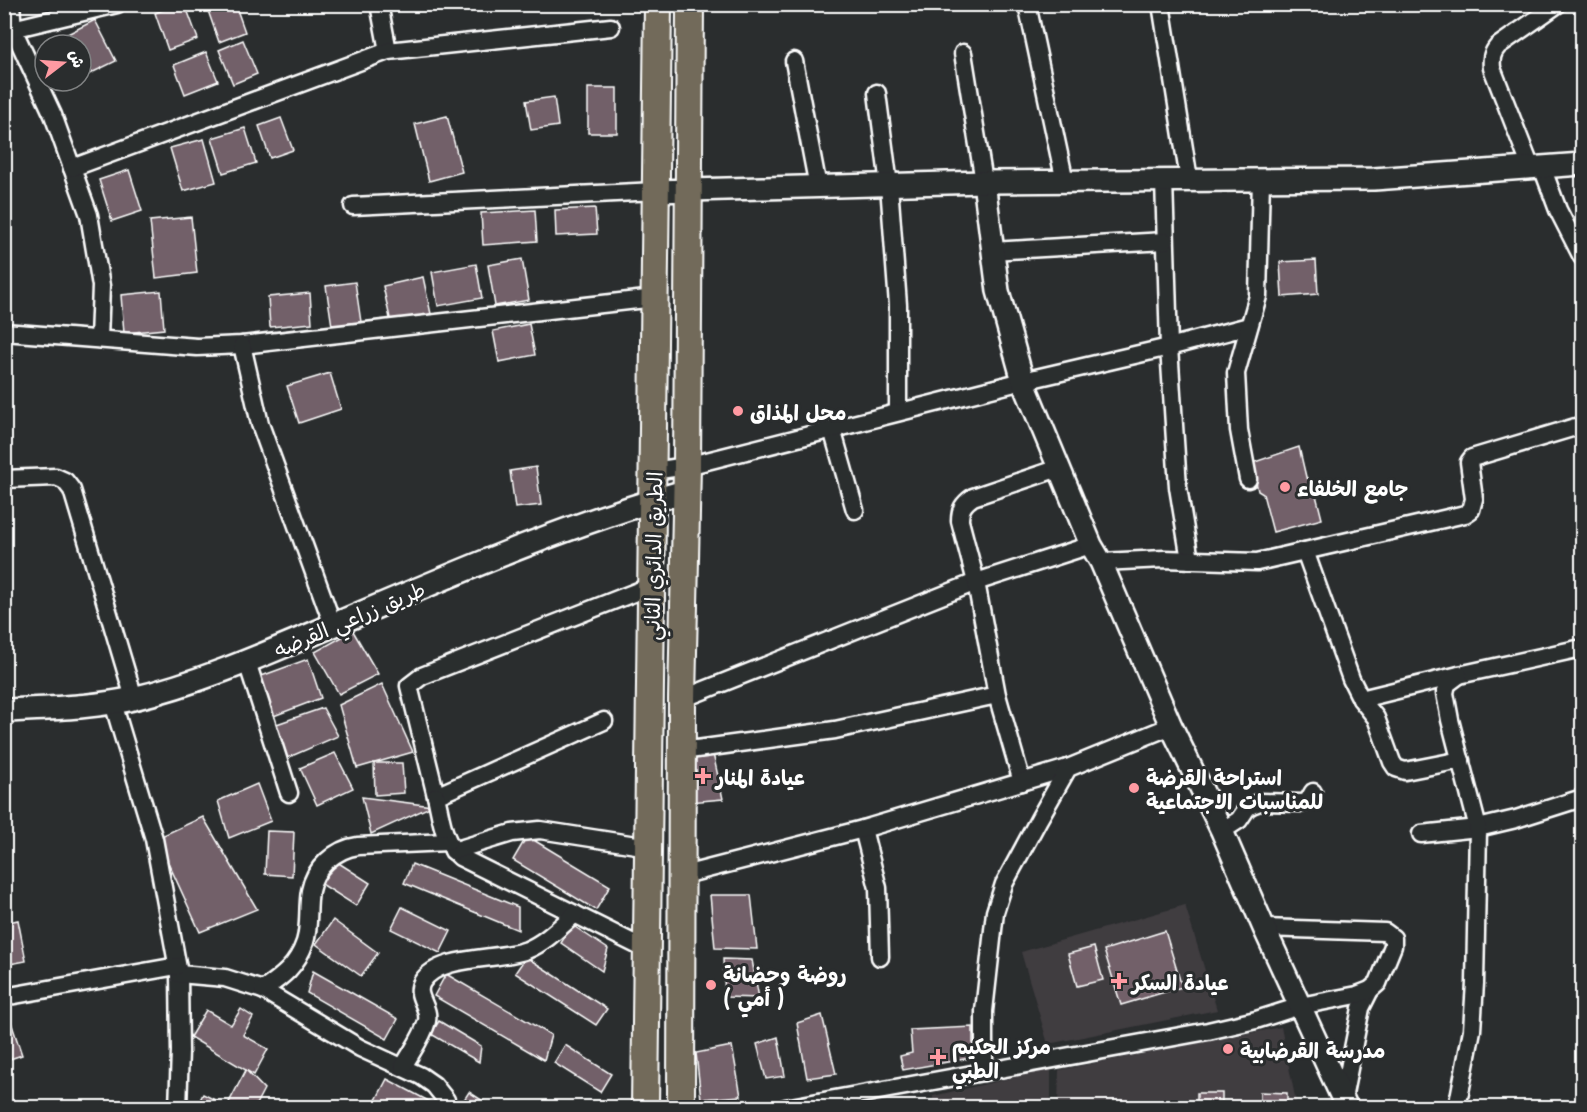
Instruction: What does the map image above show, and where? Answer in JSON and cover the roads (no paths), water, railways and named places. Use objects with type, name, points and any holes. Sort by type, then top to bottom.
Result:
[{"type":"main road","name":"الطريق الدائري الثاني","points":[[645,1107],[658,4]]},
{"type":"main road","name":"الطريق الدائري الثاني","points":[[682,1107],[682,699],[687,466],[690,4]]},
{"type":"main road","name":"طريق زراعي القرضه","points":[[4,711],[124,700],[247,662],[498,555],[686,491]]},
{"type":"street","points":[[11,4],[9,30],[52,115],[89,215],[101,286],[99,339]]},
{"type":"street","points":[[9,30],[117,4]]},
{"type":"street","points":[[379,4],[388,51]]},
{"type":"street","points":[[1027,4],[1065,182]]},
{"type":"street","points":[[1161,4],[1189,180]]},
{"type":"street","points":[[1558,4],[1498,46],[1492,52],[1491,60],[1492,68],[1537,167],[1582,257]]},
{"type":"street","points":[[72,168],[388,51],[610,27]]},
{"type":"street","points":[[963,53],[984,182],[998,291],[1023,381],[1171,726],[1222,831],[1345,1103]]},
{"type":"street","points":[[794,61],[818,187]]},
{"type":"street","points":[[877,93],[890,185],[898,305],[898,412]]},
{"type":"street","points":[[353,206],[656,191],[984,182],[1374,179],[1582,164]]},
{"type":"street","points":[[1248,479],[1239,430],[1236,373],[1258,296],[1261,179]]},
{"type":"street","points":[[1164,180],[1169,347],[1178,487],[1190,560]]},
{"type":"street","points":[[992,251],[1165,241]]},
{"type":"street","points":[[4,332],[197,347],[242,345],[655,298]]},
{"type":"street","points":[[653,471],[687,466],[1249,326]]},
{"type":"street","points":[[242,345],[260,424],[333,625]]},
{"type":"street","points":[[682,699],[976,582],[1096,554],[1257,562],[1465,514],[1472,510],[1474,499],[1469,462],[1472,458],[1582,425]]},
{"type":"street","points":[[832,429],[855,510]]},
{"type":"street","points":[[1022,782],[997,695],[976,582],[960,521],[960,511],[964,503],[973,496],[1059,468]]},
{"type":"street","points":[[4,479],[56,477],[65,481],[72,490],[124,700],[154,839],[178,970],[180,1052],[178,1107]]},
{"type":"street","points":[[1305,551],[1351,679],[1361,699],[1376,718],[1396,768],[1405,771],[1461,760]]},
{"type":"street","points":[[647,950],[460,857],[450,847],[410,698],[409,686],[415,680],[651,586]]},
{"type":"street","points":[[1361,699],[1577,649],[1582,653]]},
{"type":"street","points":[[247,662],[289,793]]},
{"type":"street","points":[[1457,1107],[1472,1030],[1478,828],[1445,693],[1447,684],[1458,675]]},
{"type":"street","points":[[682,752],[835,730],[997,695]]},
{"type":"street","points":[[436,796],[604,721]]},
{"type":"street","points":[[681,876],[863,829],[1068,768],[1171,726]]},
{"type":"street","points":[[984,1072],[984,1011],[994,912],[1004,884],[1068,768]]},
{"type":"street","points":[[1222,831],[1239,820],[1252,804],[1260,802],[1303,803],[1308,801],[1313,792]]},
{"type":"street","points":[[1421,834],[1478,828],[1516,819],[1582,798]]},
{"type":"street","points":[[863,829],[878,888],[880,957]]},
{"type":"street","points":[[263,990],[282,978],[299,957],[305,941],[310,891],[317,872],[334,854],[350,847],[450,847],[525,830],[540,830],[649,847]]},
{"type":"street","points":[[403,1066],[427,1022],[428,1014],[419,989],[429,974],[449,964],[525,950],[553,934],[575,914]]},
{"type":"street","points":[[785,1107],[1218,1029],[1300,1006],[1357,995],[1370,990],[1378,983],[1393,946],[1393,938],[1385,932],[1264,928]]},
{"type":"street","points":[[4,997],[178,970],[225,978],[263,990],[360,1048],[403,1066],[434,1085],[446,1100],[448,1107]]},
{"type":"street","points":[[1345,1103],[1358,1017],[1370,990]]},
{"type":"place","name":"محل المذاق","points":[[738,411]]},
{"type":"place","name":"جامع الخلفاء","points":[[1285,487]]},
{"type":"place","name":"عيادة المنار","points":[[703,776]]},
{"type":"place","name":"استراحة القرضة للمناسبات الاجتماعية","points":[[1134,788]]},
{"type":"place","name":"عيادة السكر","points":[[1119,981]]},
{"type":"place","name":"روضة وحضانة ( أمي )","points":[[711,985]]},
{"type":"place","name":"مدرسة القرضابية","points":[[1228,1049]]},
{"type":"place","name":"مركز الحكيم الطبي","points":[[938,1057]]}]
